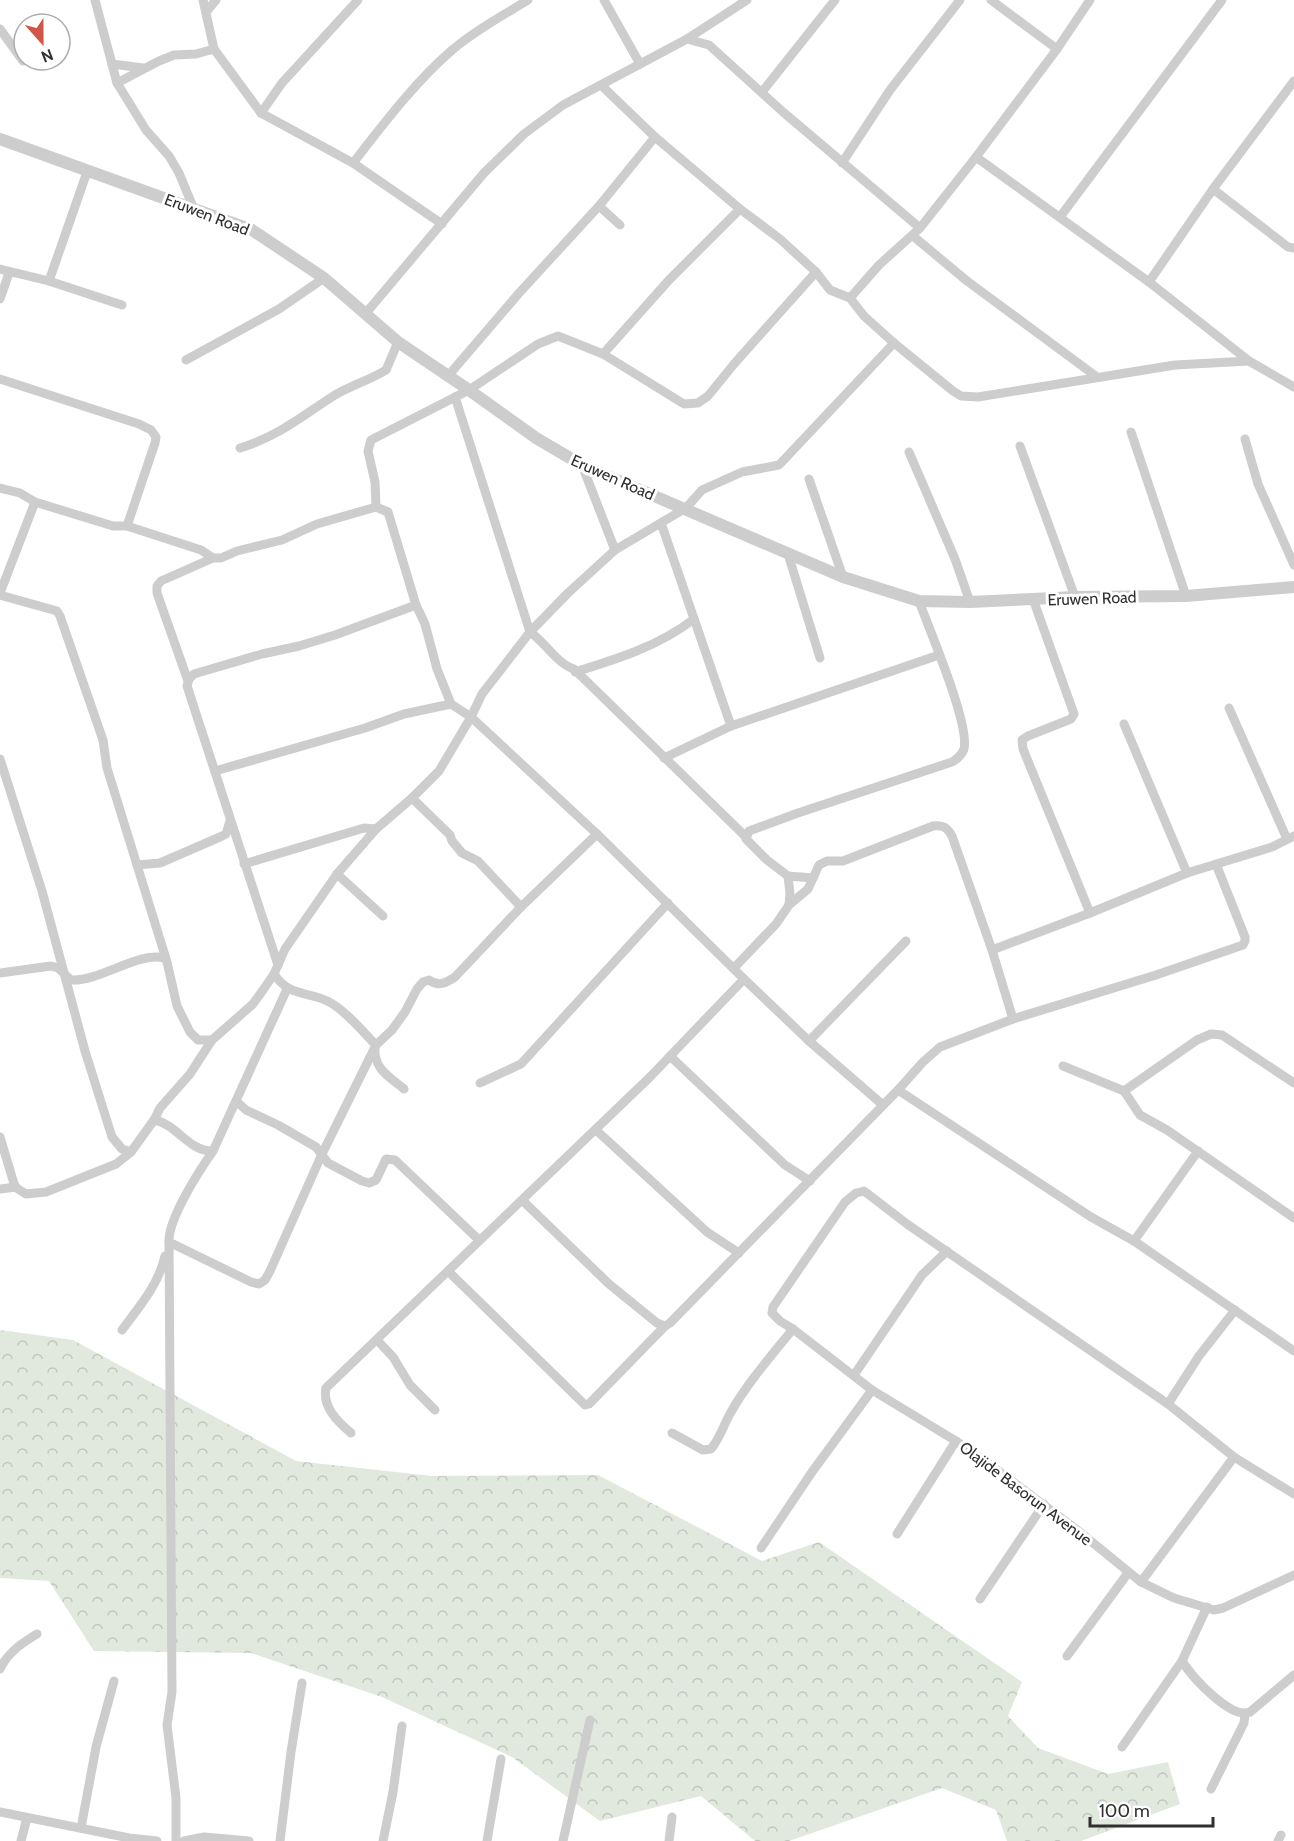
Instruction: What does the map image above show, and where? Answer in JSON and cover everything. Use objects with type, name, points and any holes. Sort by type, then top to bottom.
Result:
[{"type":"street","points":[[95,0],[117,83],[146,130],[169,156],[179,173],[193,207]]},
{"type":"street","points":[[203,0],[214,49],[261,113],[353,163],[442,224]]},
{"type":"street","points":[[206,12],[216,0]]},
{"type":"street","points":[[261,113],[282,82],[358,0]]},
{"type":"street","points":[[353,163],[390,116],[449,52],[528,0]]},
{"type":"street","points":[[604,0],[640,64]]},
{"type":"street","points":[[366,313],[484,173],[524,134],[563,105],[687,39],[747,0]]},
{"type":"street","points":[[762,92],[835,0]]},
{"type":"street","points":[[842,163],[891,90],[960,0]]},
{"type":"street","points":[[991,0],[1057,49]]},
{"type":"street","points":[[850,298],[879,265],[920,228],[1057,49],[1090,0]]},
{"type":"street","points":[[1060,217],[1222,0]]},
{"type":"street","points":[[710,45],[712,23]]},
{"type":"street","points":[[0,30],[12,46]]},
{"type":"street","points":[[687,39],[710,45],[842,163],[920,228]]},
{"type":"street","points":[[117,83],[143,68],[174,56],[196,54],[214,49]]},
{"type":"street","points":[[112,64],[143,68]]},
{"type":"street","points":[[1149,282],[1213,189],[1294,81]]},
{"type":"street","points":[[602,86],[655,137],[740,209],[780,239],[816,272],[830,290],[850,298],[864,316],[894,343],[961,396],[978,397],[1175,365],[1249,361]]},
{"type":"street","points":[[448,376],[520,291],[599,206],[655,137]]},
{"type":"street","name":"Eruwen Road","points":[[0,139],[252,230],[324,278],[398,342],[536,438],[582,465],[843,577],[919,601],[970,602],[1075,597],[1186,596],[1294,587]]},
{"type":"street","points":[[976,157],[1149,282],[1249,361],[1294,387]]},
{"type":"street","points":[[49,281],[87,172]]},
{"type":"street","points":[[1213,189],[1288,247],[1294,248]]},
{"type":"street","points":[[599,206],[620,225]]},
{"type":"street","points":[[603,354],[669,280],[740,209]]},
{"type":"street","points":[[913,236],[967,281],[1097,377]]},
{"type":"street","points":[[0,299],[5,271],[49,281],[122,305]]},
{"type":"street","points":[[376,507],[375,482],[368,451],[371,440],[469,390],[549,338],[558,336],[603,354],[684,404],[698,403],[708,396],[816,272]]},
{"type":"street","points":[[186,360],[279,309],[324,278]]},
{"type":"street","points":[[240,447],[262,441],[281,432],[335,395],[386,370],[398,342]]},
{"type":"street","points":[[0,1137],[16,1187],[26,1194],[46,1192],[116,1164],[131,1152],[160,1108],[190,1074],[212,1040],[253,1004],[276,970],[285,949],[337,874],[376,828],[412,798],[439,771],[482,694],[530,632],[615,550],[686,508],[702,489],[742,472],[778,465],[894,343]]},
{"type":"street","points":[[0,379],[139,424],[151,430],[156,437],[127,526]]},
{"type":"street","points":[[455,397],[530,632],[539,638],[567,667],[574,669],[746,837],[746,840],[766,860],[788,876],[813,878]]},
{"type":"street","points":[[1131,432],[1186,596]]},
{"type":"street","points":[[1245,439],[1258,484],[1294,565]]},
{"type":"street","points":[[1020,446],[1075,597]]},
{"type":"street","points":[[909,452],[955,559],[970,602]]},
{"type":"street","points":[[582,465],[615,550]]},
{"type":"street","points":[[809,479],[843,577]]},
{"type":"street","points":[[0,488],[20,493],[35,502],[113,526],[127,526],[201,550],[213,558]]},
{"type":"street","points":[[35,502],[0,594],[57,611],[60,616],[103,740],[107,768],[177,1006],[190,1032],[198,1040],[212,1040]]},
{"type":"street","points":[[404,1089],[377,1065],[376,1045],[339,1008],[329,1002],[287,989],[276,970],[187,686],[188,681],[157,593],[157,586],[161,581],[213,558],[282,540],[317,524],[376,507],[388,512],[391,518],[416,605],[425,624],[437,669],[452,704],[471,717],[597,834],[744,980],[883,1106]]},
{"type":"street","points":[[661,523],[731,726]]},
{"type":"street","points":[[788,554],[820,658]]},
{"type":"street","points":[[1033,599],[1074,714],[1071,719],[1022,740],[1023,749],[1090,913]]},
{"type":"street","points":[[746,837],[749,831],[959,758],[964,748],[962,720],[919,601]]},
{"type":"street","points":[[188,681],[194,674],[335,635],[416,605]]},
{"type":"street","points":[[575,672],[620,658],[658,642],[677,633],[694,619]]},
{"type":"street","points":[[664,758],[731,726],[939,655]]},
{"type":"street","points":[[215,771],[365,728],[404,714],[452,704]]},
{"type":"street","points":[[992,950],[1187,873],[1272,847],[1290,838],[1229,708]]},
{"type":"street","points":[[1124,724],[1187,873]]},
{"type":"street","points":[[0,759],[42,891],[64,975],[112,1137],[122,1149],[131,1152]]},
{"type":"street","points":[[412,798],[450,835],[462,853],[478,861],[521,907]]},
{"type":"street","points":[[137,865],[160,863],[220,837],[226,834],[230,821]]},
{"type":"street","points":[[734,968],[777,924],[789,905],[808,889],[819,865],[827,861],[843,861],[933,826],[942,825],[952,836],[992,950],[1013,1019]]},
{"type":"street","points":[[244,864],[364,828],[376,828]]},
{"type":"street","points":[[169,1242],[260,1284],[265,1280],[322,1154],[376,1045],[405,1012],[417,989],[423,982],[429,980],[436,984],[443,984],[455,978],[521,907],[597,834]]},
{"type":"street","points":[[448,1270],[585,1405],[589,1404],[940,1047],[1013,1019],[1156,975],[1243,945],[1245,937],[1216,864]]},
{"type":"street","points":[[337,874],[383,916]]},
{"type":"street","points":[[788,876],[789,905]]},
{"type":"street","points":[[480,1083],[521,1064],[668,903]]},
{"type":"street","points":[[809,1041],[906,941]]},
{"type":"street","points":[[0,974],[51,966],[58,968],[71,980],[82,980],[139,960],[159,956],[164,958]]},
{"type":"street","points":[[351,1433],[337,1421],[326,1401],[326,1388],[596,1130],[744,980]]},
{"type":"street","points":[[176,1841],[176,1798],[167,1725],[172,1692],[170,1230],[198,1173],[213,1152],[287,989]]},
{"type":"street","points":[[1124,1091],[1197,1040],[1211,1034],[1222,1035],[1294,1083]]},
{"type":"street","points":[[670,1056],[785,1165],[810,1181]]},
{"type":"street","points":[[1063,1066],[1124,1091],[1140,1115],[1167,1130],[1294,1218]]},
{"type":"street","points":[[898,1090],[1091,1217],[1134,1241],[1294,1351]]},
{"type":"street","points":[[236,1101],[246,1110],[316,1147],[328,1163],[362,1181],[369,1183],[376,1180],[386,1159],[395,1160],[479,1240]]},
{"type":"street","points":[[154,1120],[164,1123],[183,1139],[203,1150],[213,1152]]},
{"type":"street","points":[[596,1130],[707,1233],[739,1253]]},
{"type":"street","points":[[1134,1241],[1198,1151]]},
{"type":"street","points":[[0,1189],[16,1187]]},
{"type":"street","name":"Olajide Basorun Avenue","points":[[947,1251],[907,1224],[871,1195],[864,1191],[856,1193],[845,1202],[773,1307],[772,1313],[872,1390],[956,1441],[1044,1504],[1141,1582],[1174,1598],[1214,1610],[1294,1575]]},
{"type":"street","points":[[523,1201],[609,1284],[657,1323],[665,1326]]},
{"type":"street","points":[[122,1330],[154,1285],[163,1267],[169,1242]]},
{"type":"street","points":[[854,1375],[922,1275],[947,1251],[1168,1404],[1234,1456],[1294,1494]]},
{"type":"street","points":[[1168,1404],[1199,1356],[1234,1311]]},
{"type":"street","points":[[672,1433],[703,1450],[711,1449],[717,1442],[731,1412],[793,1329]]},
{"type":"street","points":[[377,1340],[393,1357],[410,1385],[435,1410]]},
{"type":"street","points":[[761,1548],[812,1472],[872,1390]]},
{"type":"street","points":[[897,1534],[956,1441]]},
{"type":"street","points":[[1141,1582],[1234,1456]]},
{"type":"street","points":[[980,1599],[1044,1504]]},
{"type":"street","points":[[1067,1656],[1128,1573]]},
{"type":"street","points":[[1122,1748],[1182,1661],[1207,1608]]},
{"type":"street","points":[[0,1669],[15,1647],[37,1634]]},
{"type":"street","points":[[1182,1661],[1193,1678],[1217,1699],[1239,1713],[1245,1714],[1251,1712],[1293,1678]]},
{"type":"street","points":[[81,1828],[96,1747],[114,1681]]},
{"type":"street","points":[[280,1841],[302,1683]]},
{"type":"street","points":[[1211,1789],[1244,1723],[1245,1714]]},
{"type":"street","points":[[563,1841],[590,1720]]},
{"type":"street","points":[[383,1841],[402,1726]]},
{"type":"street","points":[[487,1841],[501,1759]]},
{"type":"street","points":[[0,1812],[128,1839],[157,1841]]},
{"type":"street","points":[[669,1841],[672,1817]]},
{"type":"street","points":[[21,1841],[27,1818]]},
{"type":"street","points":[[184,1841],[204,1837],[249,1841]]},
{"type":"green space","points":[[0,1330],[73,1340],[296,1461],[432,1476],[598,1475],[762,1561],[819,1542],[1022,1682],[1008,1716],[1038,1748],[1108,1774],[1168,1762],[1180,1804],[1081,1841],[1007,1841],[996,1810],[942,1788],[789,1841],[755,1841],[701,1796],[600,1821],[512,1757],[382,1697],[251,1653],[94,1651],[49,1581],[0,1578]]}]
